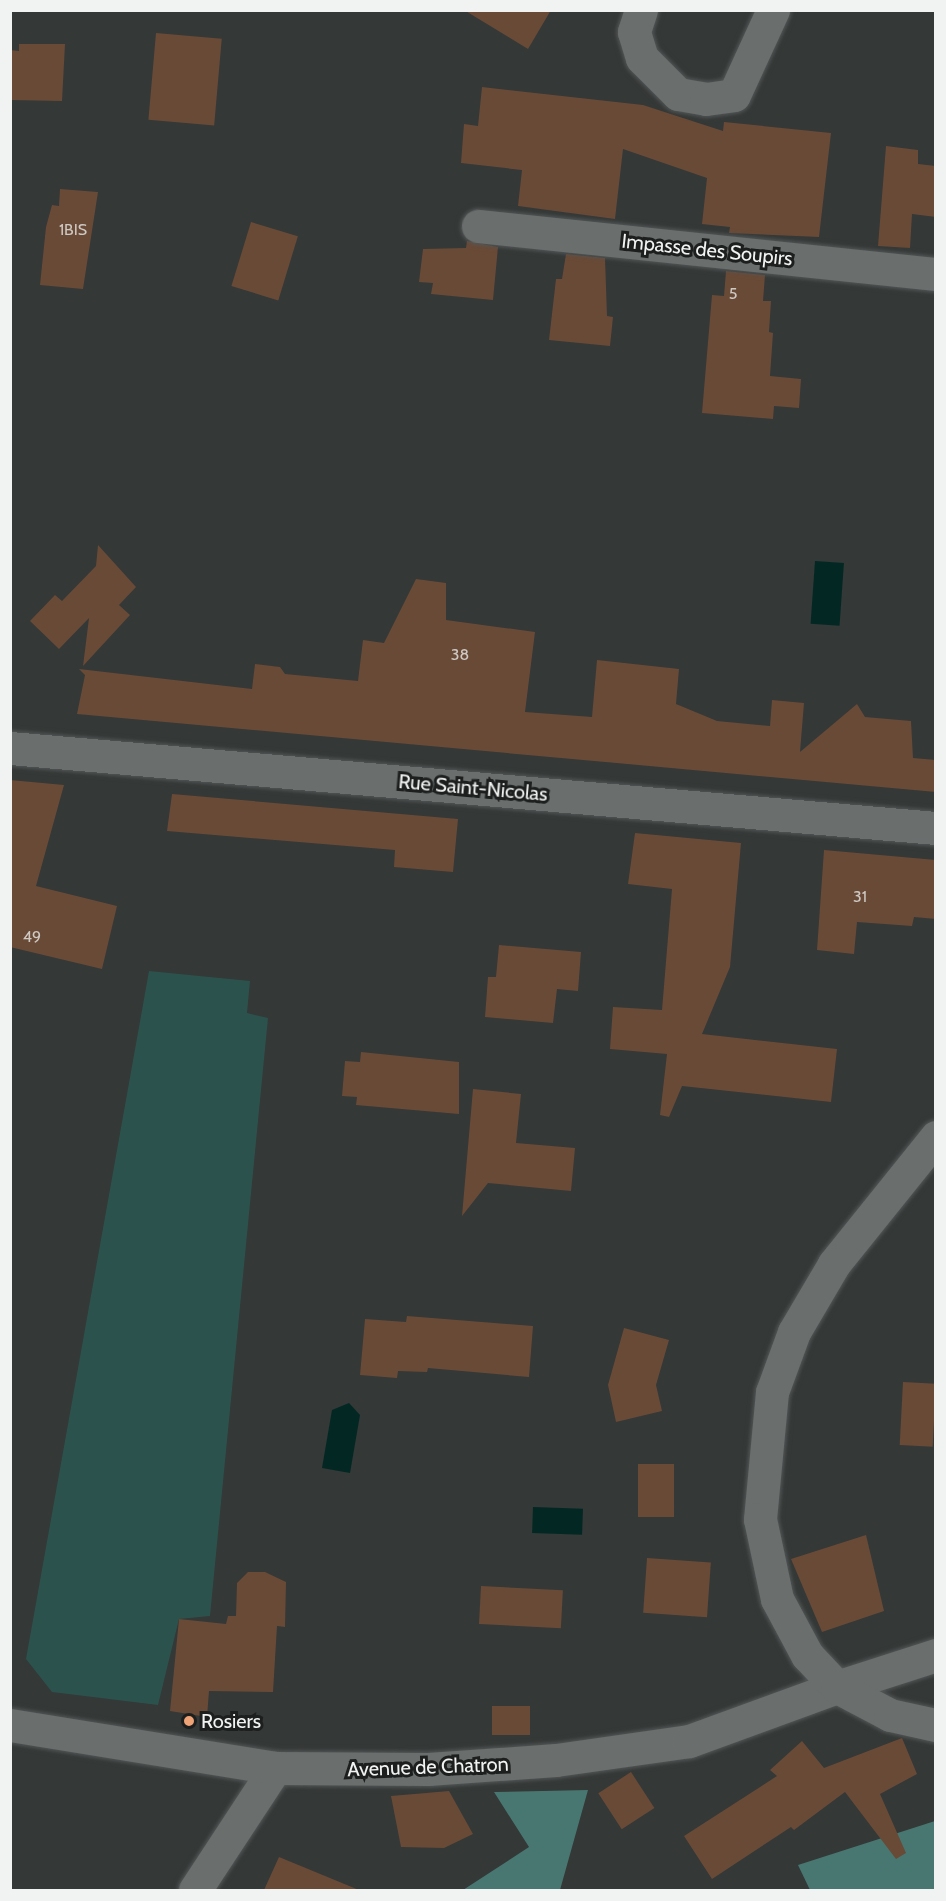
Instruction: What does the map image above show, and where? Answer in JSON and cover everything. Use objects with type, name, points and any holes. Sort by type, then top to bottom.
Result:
[{"type":"street","points":[[641,10],[634,32],[642,58],[678,94],[706,99],[734,95],[772,10]]},
{"type":"street","name":"Impasse des Soupirs","points":[[478,226],[936,274]]},
{"type":"street","name":"Rue Saint-Nicolas","points":[[10,748],[936,828]]},
{"type":"street","points":[[936,1137],[834,1264],[794,1332],[772,1392],[762,1530],[777,1599],[807,1655],[837,1687],[890,1715],[936,1725]]},
{"type":"street","name":"Avenue de Chatron","points":[[10,1725],[275,1768],[428,1769],[589,1755],[689,1741],[837,1687],[936,1655]]},
{"type":"street","points":[[195,1890],[275,1768]]},
{"type":"shaded area","points":[[815,561],[844,563],[840,626],[811,624]]},
{"type":"shaded area","points":[[149,971],[250,981],[247,1013],[268,1018],[210,1616],[179,1619],[158,1705],[52,1692],[26,1659]]},
{"type":"shaded area","points":[[349,1403],[360,1415],[350,1473],[322,1468],[332,1410]]},
{"type":"shaded area","points":[[533,1507],[583,1509],[582,1535],[532,1533]]},
{"type":"shaded area","points":[[588,1790],[560,1890],[463,1890],[529,1847],[494,1792]]},
{"type":"shaded area","points":[[935,1821],[935,1890],[810,1890],[798,1865]]},
{"type":"building","points":[[464,10],[551,10],[528,49]]},
{"type":"building","points":[[156,33],[222,39],[214,125],[148,120]]},
{"type":"building","points":[[19,44],[65,44],[62,101],[10,100],[10,50],[19,51]]},
{"type":"building","points":[[482,87],[643,105],[723,131],[724,122],[831,133],[819,237],[729,233],[730,227],[702,224],[707,178],[623,149],[615,219],[518,206],[522,170],[461,163],[464,124],[478,126]]},
{"type":"building","points":[[886,146],[918,150],[918,164],[936,166],[936,217],[912,214],[910,248],[878,246]]},
{"type":"building","points":[[60,189],[98,192],[83,289],[40,285],[46,227],[52,205],[59,206]]},
{"type":"building","points":[[251,222],[298,236],[278,300],[231,286]]},
{"type":"building","points":[[467,241],[498,247],[493,300],[431,294],[433,283],[419,282],[423,249],[466,248]]},
{"type":"building","points":[[566,254],[605,258],[607,316],[613,317],[610,346],[549,340],[556,279],[562,279]]},
{"type":"building","points":[[726,271],[765,275],[763,301],[771,301],[769,332],[773,333],[770,376],[801,379],[799,408],[774,406],[773,419],[702,413],[712,295],[724,296]]},
{"type":"building","points":[[98,545],[136,587],[119,605],[130,615],[83,666],[89,618],[59,649],[30,621],[55,595],[62,601],[96,566]]},
{"type":"building","points":[[416,579],[446,583],[446,620],[535,632],[525,712],[592,717],[597,660],[679,669],[676,704],[717,721],[770,726],[772,700],[804,703],[800,752],[857,704],[865,717],[911,721],[913,758],[936,760],[936,792],[77,714],[85,675],[79,669],[252,689],[255,664],[280,667],[285,674],[358,681],[363,640],[384,643]]},
{"type":"building","points":[[10,780],[64,785],[36,886],[117,906],[102,969],[10,947]]},
{"type":"building","points":[[172,794],[458,819],[453,872],[394,867],[395,850],[167,831]]},
{"type":"building","points":[[635,833],[741,843],[730,967],[702,1034],[837,1049],[831,1102],[682,1086],[669,1117],[660,1115],[667,1054],[610,1049],[613,1007],[662,1010],[672,889],[628,884]]},
{"type":"building","points":[[824,850],[936,860],[936,919],[914,917],[912,926],[857,922],[854,954],[817,950]]},
{"type":"building","points":[[499,945],[581,952],[578,991],[557,989],[553,1023],[485,1017],[488,977],[496,977]]},
{"type":"building","points":[[361,1052],[459,1062],[459,1114],[356,1105],[357,1097],[342,1096],[345,1061],[360,1062]]},
{"type":"building","points":[[473,1089],[521,1094],[516,1143],[575,1148],[571,1191],[488,1183],[462,1216]]},
{"type":"building","points":[[407,1316],[533,1326],[529,1377],[428,1368],[427,1372],[398,1371],[397,1378],[360,1375],[365,1319],[406,1322]]},
{"type":"building","points":[[624,1328],[669,1340],[656,1385],[662,1411],[616,1422],[608,1385]]},
{"type":"building","points":[[903,1382],[936,1384],[933,1447],[900,1445]]},
{"type":"building","points":[[638,1464],[674,1464],[674,1517],[638,1517]]},
{"type":"building","points":[[866,1535],[884,1611],[822,1632],[791,1559]]},
{"type":"building","points":[[647,1558],[711,1562],[707,1617],[643,1613]]},
{"type":"building","points":[[248,1572],[265,1572],[286,1582],[285,1627],[277,1626],[273,1692],[209,1691],[207,1717],[170,1711],[179,1619],[226,1624],[228,1616],[236,1616],[237,1583]]},
{"type":"building","points":[[481,1586],[563,1590],[561,1628],[479,1624]]},
{"type":"building","points":[[492,1706],[530,1706],[530,1735],[492,1735]]},
{"type":"building","points":[[902,1738],[917,1774],[880,1794],[906,1853],[896,1859],[845,1792],[794,1830],[791,1827],[712,1879],[684,1836],[777,1776],[770,1770],[802,1741],[824,1768]]},
{"type":"building","points":[[631,1772],[654,1808],[622,1829],[598,1793]]},
{"type":"building","points":[[449,1791],[473,1834],[444,1848],[401,1847],[391,1796]]},
{"type":"building","points":[[279,1857],[359,1890],[264,1890]]},
{"type":"place","name":"Rosiers","points":[[189,1721]]}]
